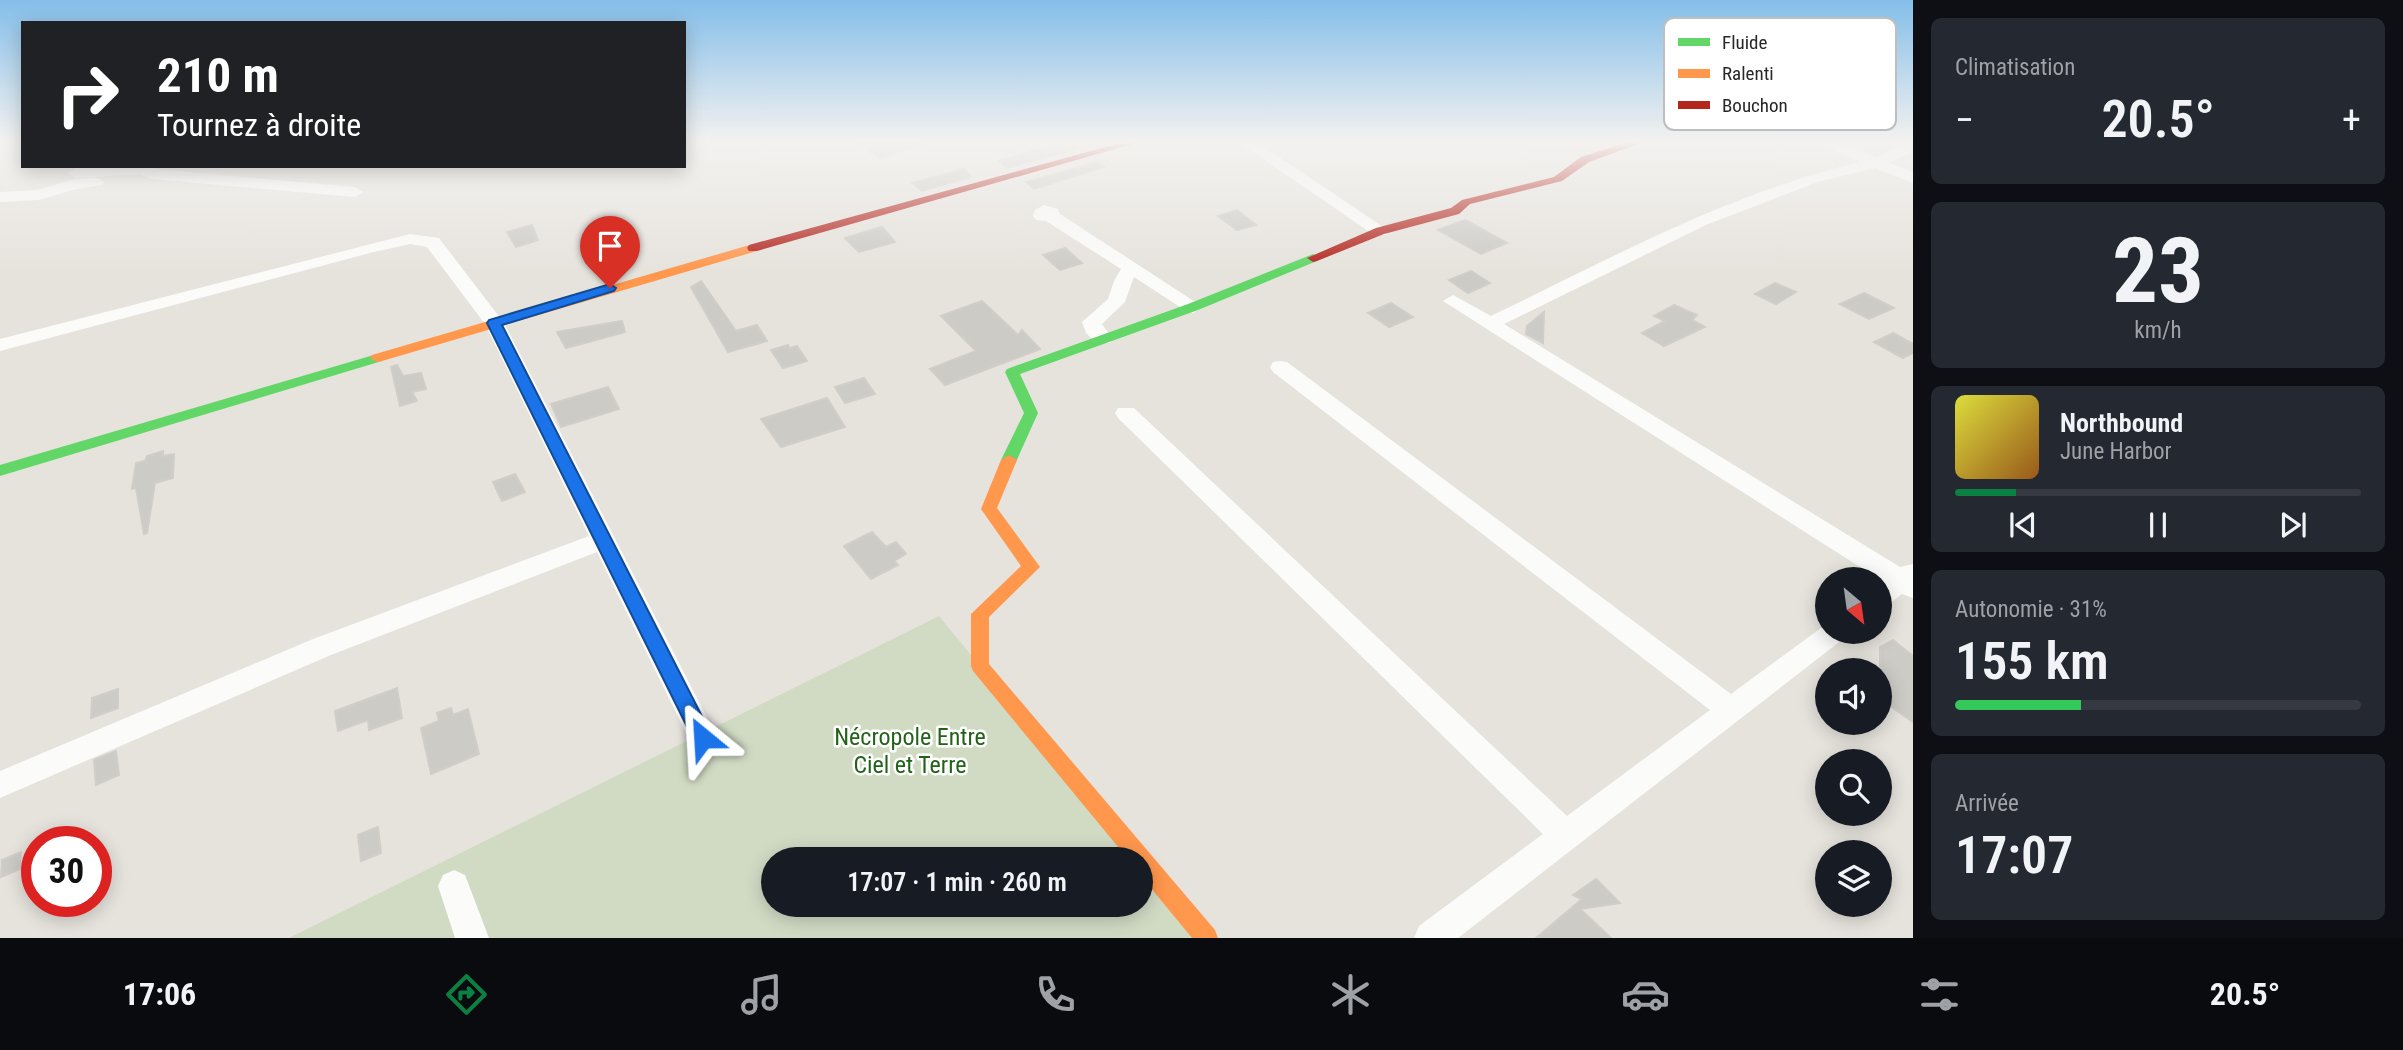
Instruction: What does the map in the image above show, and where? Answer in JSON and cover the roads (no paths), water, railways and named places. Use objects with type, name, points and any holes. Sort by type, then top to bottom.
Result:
[{"type":"street","points":[[0,197],[39,195],[71,185]]},
{"type":"street","points":[[273,185],[355,192]]},
{"type":"street","points":[[0,471],[633,281],[980,185]]},
{"type":"street","points":[[1311,185],[1380,231]]},
{"type":"street","points":[[1207,938],[981,666],[980,614],[1031,568],[989,509],[1016,442],[1031,413],[1012,372],[1193,307],[1380,231],[1455,211],[1466,202],[1538,185]]},
{"type":"street","points":[[1490,324],[1700,221],[1796,185]]},
{"type":"street","points":[[1049,215],[1193,307]]},
{"type":"street","points":[[0,345],[372,247],[410,239],[433,242],[494,323],[703,738]]},
{"type":"street","points":[[1103,340],[1096,333],[1092,322],[1109,310],[1119,296],[1121,281],[1132,268]]},
{"type":"street","points":[[1453,300],[1909,580],[1892,590]]},
{"type":"street","points":[[1280,367],[1731,710]]},
{"type":"street","points":[[1126,413],[1566,836]]},
{"type":"street","points":[[0,785],[321,647],[393,622],[603,540]]},
{"type":"street","points":[[1431,938],[1818,644]]},
{"type":"street","points":[[454,886],[472,938]]},
{"type":"park label","name":"Nécropole Entre Ciel et Terre","points":[[910,751]]}]
